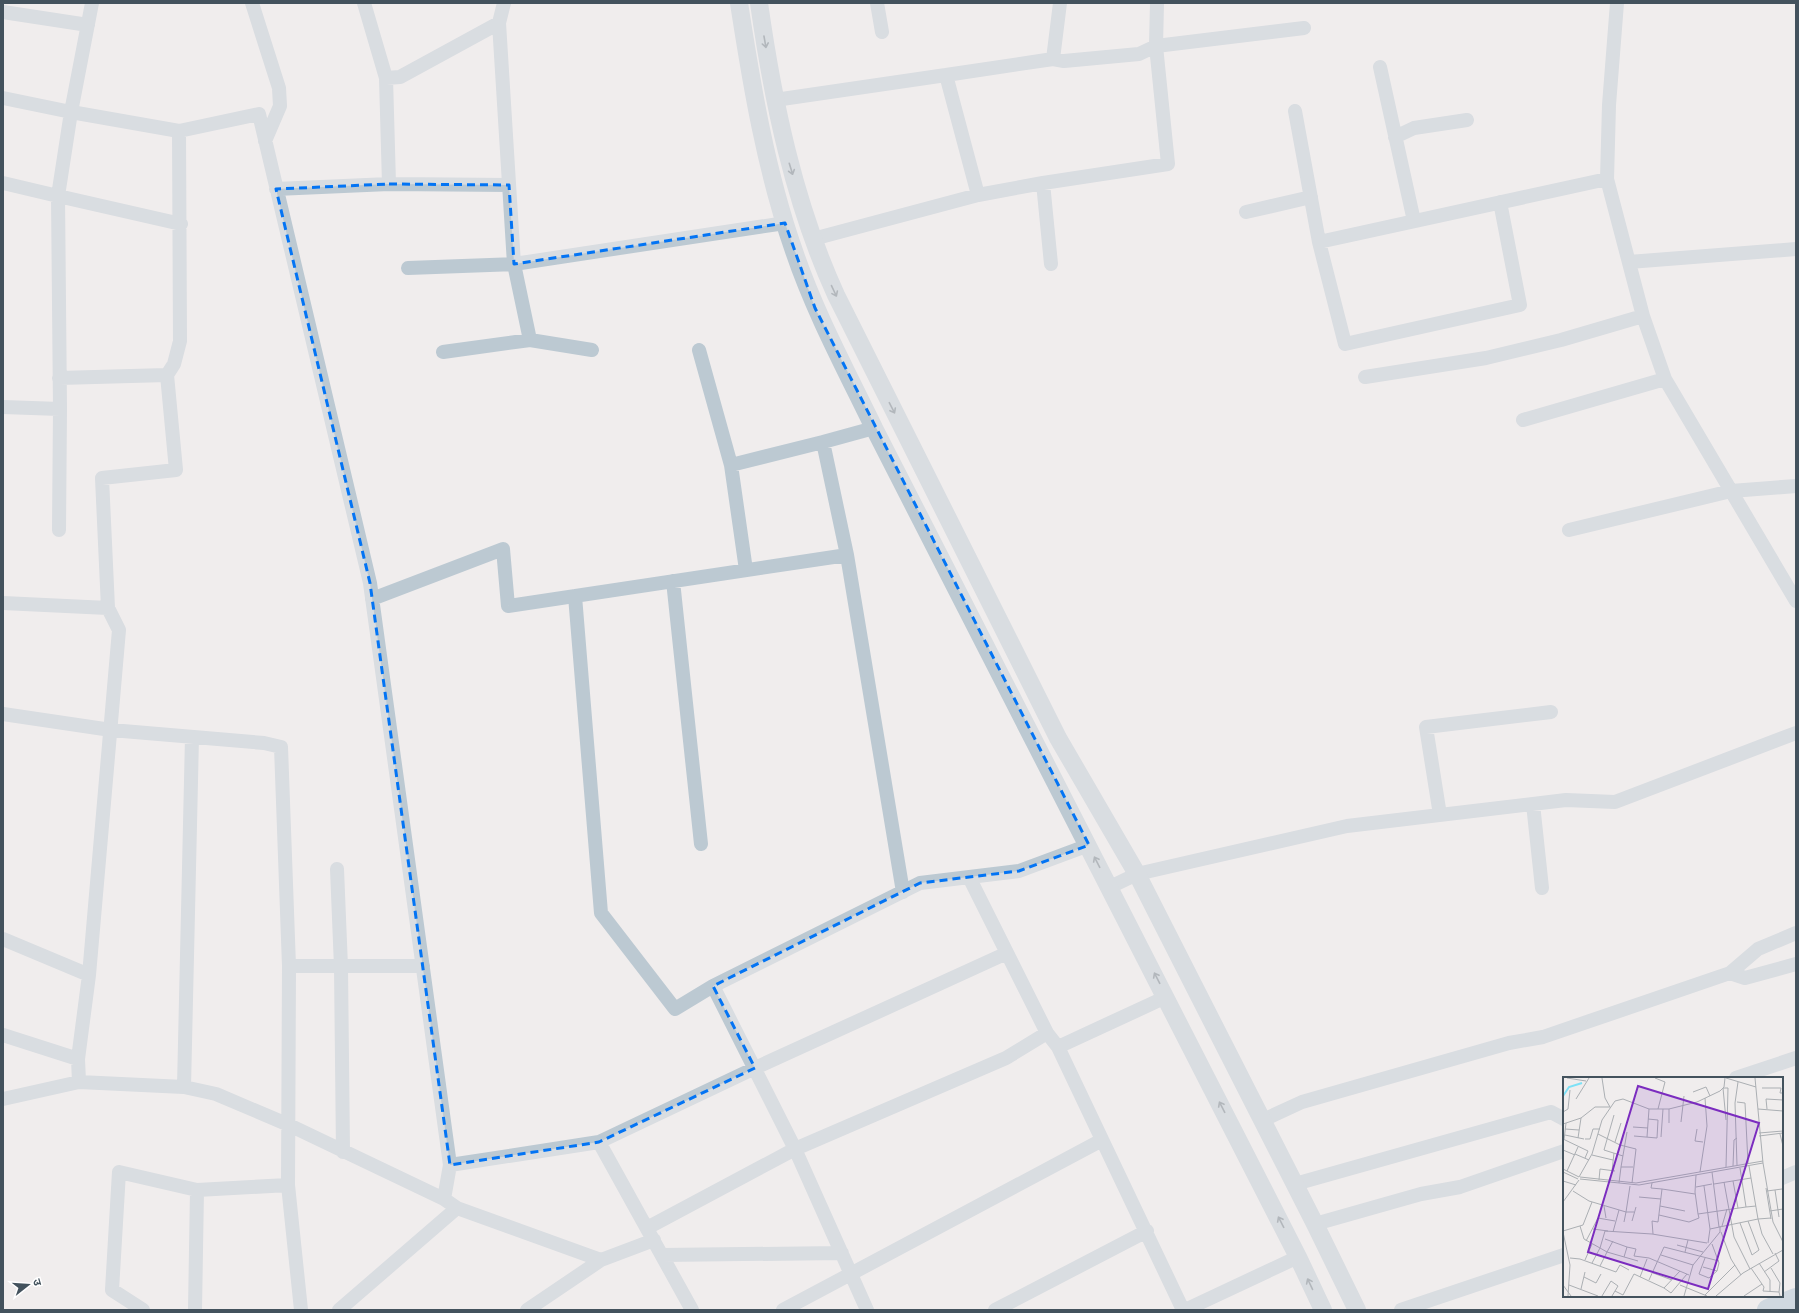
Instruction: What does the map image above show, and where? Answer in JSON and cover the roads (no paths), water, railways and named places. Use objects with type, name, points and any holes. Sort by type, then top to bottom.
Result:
[{"type":"main road","points":[[1768,1310],[1796,1299]]},
{"type":"street","points":[[59,530],[60,409],[58,196],[71,112],[92,3]]},
{"type":"street","points":[[252,3],[279,88],[280,106],[265,141]]},
{"type":"street","points":[[364,3],[386,78],[389,184]]},
{"type":"street","points":[[504,3],[499,23],[514,264],[530,340]]},
{"type":"street","points":[[739,3],[763,143],[785,223],[815,308],[874,428],[1298,1257],[1323,1310]]},
{"type":"street","points":[[759,3],[775,100],[790,165],[825,272],[874,374],[1058,738],[1137,874],[1263,1120],[1357,1310]]},
{"type":"street","points":[[877,3],[882,32]]},
{"type":"street","points":[[1053,59],[1060,3]]},
{"type":"street","points":[[813,239],[978,195],[1043,183],[1168,164],[1156,46],[1157,3]]},
{"type":"street","points":[[1617,3],[1609,105],[1607,179],[1643,316],[1666,379],[1796,602]]},
{"type":"street","points":[[3,12],[88,25]]},
{"type":"street","points":[[386,78],[400,77],[499,23]]},
{"type":"street","points":[[775,100],[1053,59],[1064,61],[1139,54],[1156,46],[1304,28]]},
{"type":"street","points":[[1380,67],[1414,221]]},
{"type":"street","points":[[946,75],[978,195]]},
{"type":"street","points":[[3,98],[71,112],[179,131],[259,114],[370,584],[416,929],[423,966],[450,1165],[444,1199]]},
{"type":"street","points":[[1295,111],[1319,242],[1345,344],[1520,305],[1500,202]]},
{"type":"street","points":[[1395,137],[1414,128],[1467,120]]},
{"type":"street","points":[[79,1082],[78,1059],[89,974],[119,630],[108,608],[102,478],[176,470],[167,375],[174,364],[180,341],[181,224],[179,131]]},
{"type":"street","points":[[1319,242],[1607,179]]},
{"type":"street","points":[[3,183],[181,224]]},
{"type":"street","points":[[1043,183],[1051,264]]},
{"type":"street","points":[[276,189],[389,184],[509,185]]},
{"type":"street","points":[[1246,212],[1311,197]]},
{"type":"street","points":[[408,268],[514,264],[785,223]]},
{"type":"street","points":[[1629,262],[1796,249]]},
{"type":"street","points":[[1365,377],[1486,358],[1561,340],[1643,316]]},
{"type":"street","points":[[443,352],[530,340],[592,350]]},
{"type":"street","points":[[699,350],[731,465],[746,570]]},
{"type":"street","points":[[59,378],[167,375]]},
{"type":"street","points":[[1523,420],[1666,379]]},
{"type":"street","points":[[3,407],[60,409]]},
{"type":"street","points":[[731,465],[874,428]]},
{"type":"street","points":[[823,442],[847,555],[903,892]]},
{"type":"street","points":[[1569,530],[1731,491],[1796,486]]},
{"type":"street","points":[[372,599],[503,549],[508,606],[847,555]]},
{"type":"street","points":[[673,581],[701,844]]},
{"type":"street","points":[[575,596],[602,913],[675,1009],[713,986],[920,883],[1020,872],[1088,845]]},
{"type":"street","points":[[3,603],[108,608]]},
{"type":"street","points":[[1440,815],[1426,727],[1551,712]]},
{"type":"street","points":[[3,714],[111,730],[264,743],[281,747],[289,966],[288,1185],[301,1310]]},
{"type":"street","points":[[1110,887],[1137,874],[1347,826],[1566,800],[1615,802],[1796,733]]},
{"type":"street","points":[[184,1087],[192,737]]},
{"type":"street","points":[[1533,804],[1542,888]]},
{"type":"street","points":[[337,869],[341,967],[343,1152]]},
{"type":"street","points":[[969,877],[1047,1032],[1058,1047],[1184,1310],[1298,1257]]},
{"type":"street","points":[[1263,1120],[1302,1102],[1509,1043],[1543,1037],[1730,973],[1758,949],[1796,934]]},
{"type":"street","points":[[3,939],[89,974]]},
{"type":"street","points":[[450,1165],[599,1142],[755,1068],[1007,953]]},
{"type":"street","points":[[1730,973],[1745,978],[1796,964]]},
{"type":"street","points":[[289,966],[423,966]]},
{"type":"street","points":[[713,986],[796,1149],[867,1310]]},
{"type":"street","points":[[1058,1047],[1166,997]]},
{"type":"street","points":[[647,1228],[796,1149],[1006,1058],[1047,1032]]},
{"type":"street","points":[[3,1035],[78,1059]]},
{"type":"street","points":[[1739,1077],[1796,1058]]},
{"type":"street","points":[[3,1099],[79,1082],[184,1087],[216,1094],[289,1125],[444,1199],[458,1208],[602,1260]]},
{"type":"street","points":[[1295,1184],[1551,1112],[1563,1119]]},
{"type":"street","points":[[783,1310],[1102,1140]]},
{"type":"street","points":[[599,1142],[692,1310]]},
{"type":"street","points":[[1315,1224],[1421,1194],[1460,1187],[1563,1151]]},
{"type":"street","points":[[143,1310],[112,1290],[119,1172],[197,1190],[288,1185]]},
{"type":"street","points":[[1783,1178],[1796,1172]]},
{"type":"street","points":[[195,1310],[197,1190]]},
{"type":"street","points":[[339,1310],[458,1208]]},
{"type":"street","points":[[995,1310],[1147,1231]]},
{"type":"street","points":[[527,1310],[602,1260],[654,1240]]},
{"type":"street","points":[[662,1256],[842,1253]]},
{"type":"street","points":[[1401,1310],[1563,1255]]}]
